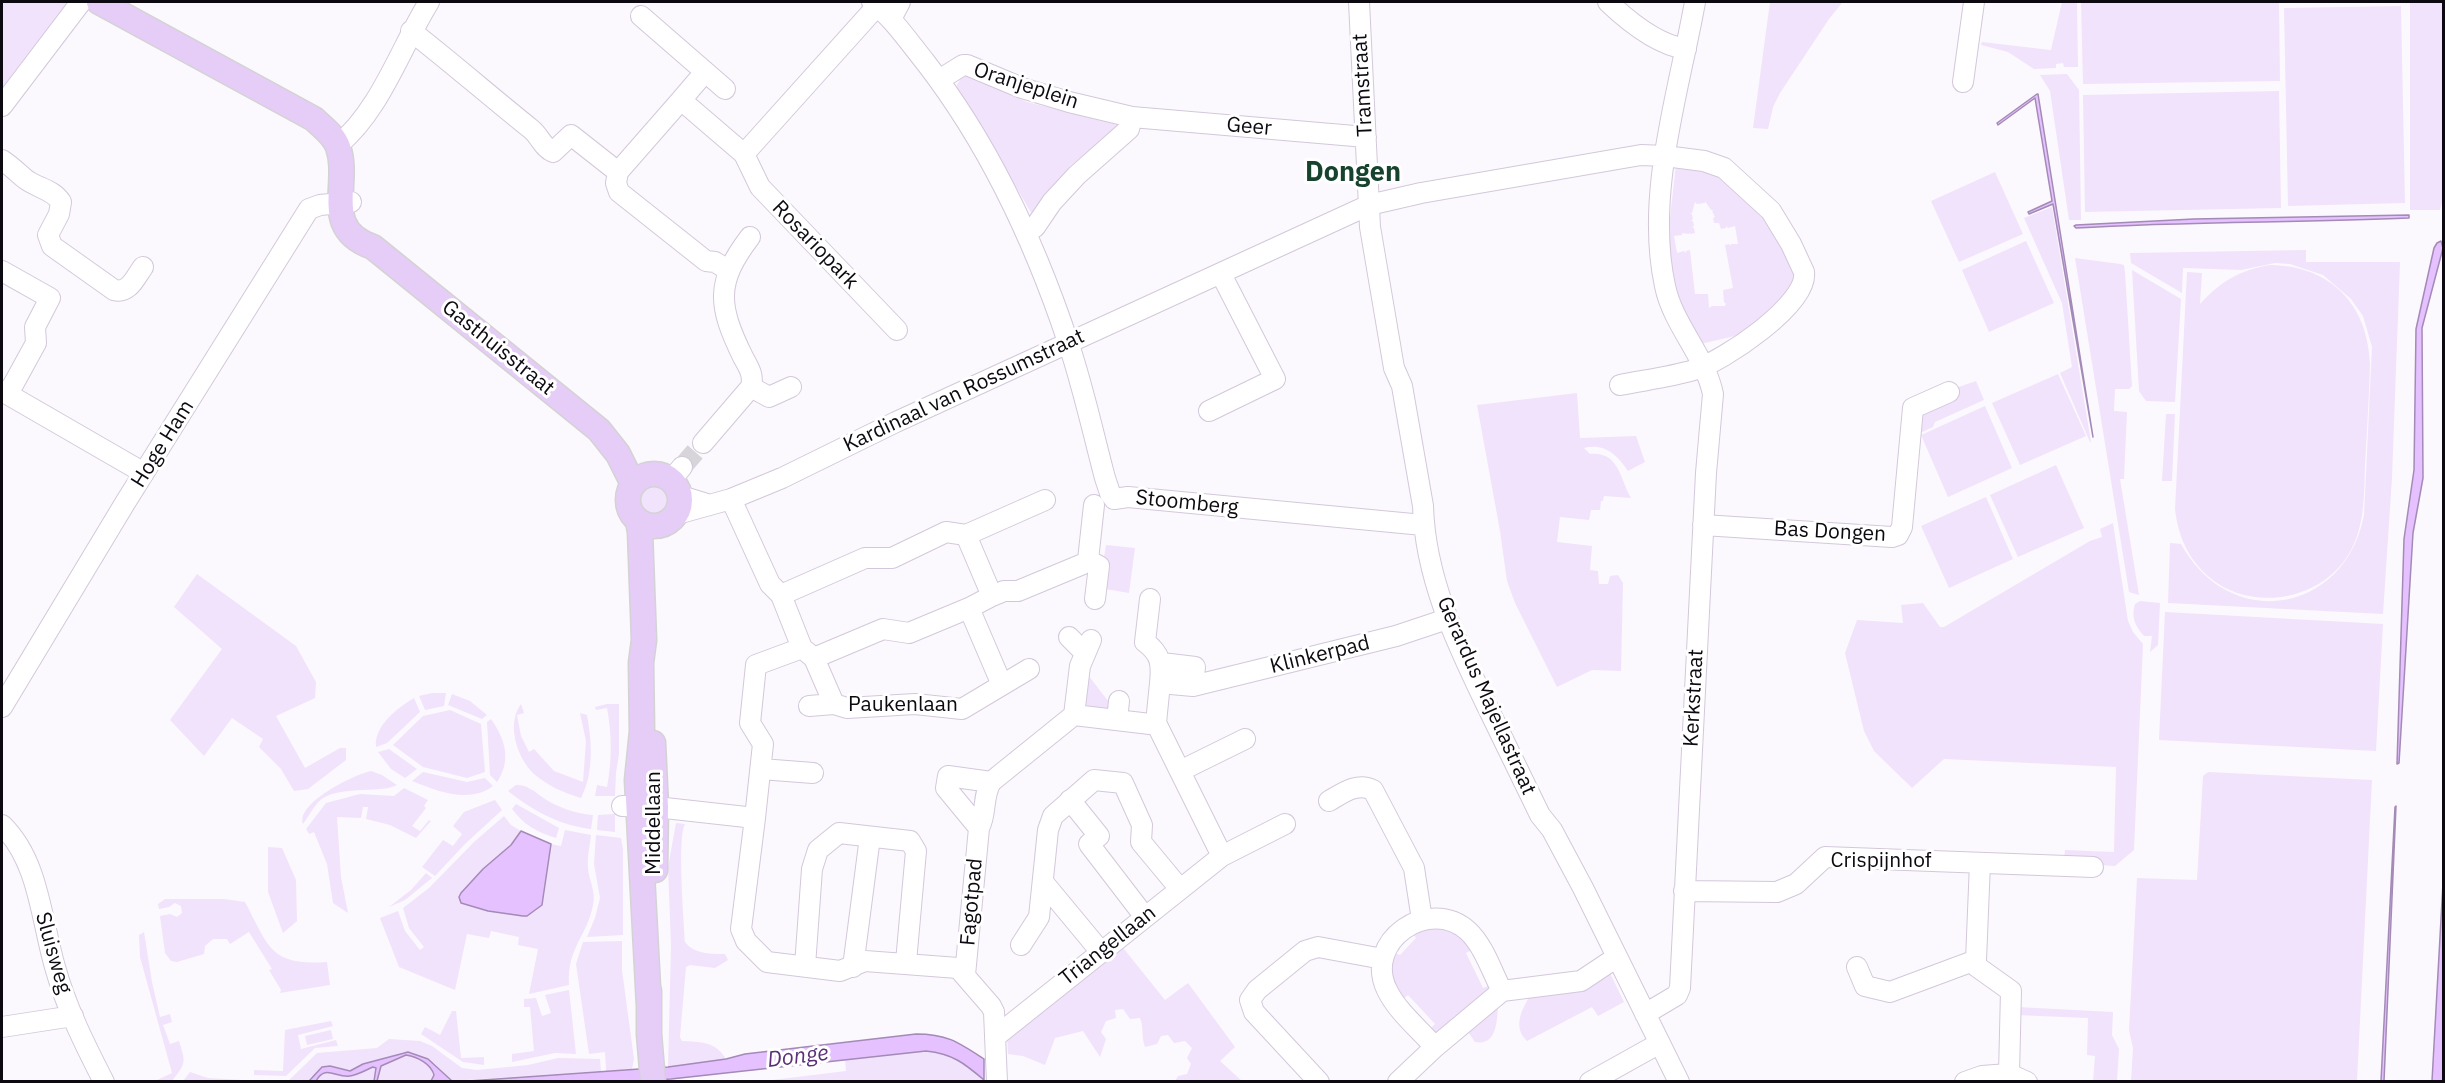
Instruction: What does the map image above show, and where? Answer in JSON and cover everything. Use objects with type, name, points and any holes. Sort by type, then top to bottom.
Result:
[{"type":"main road","points":[[99,2],[314,119],[331,135],[342,141],[341,169],[346,202]]},
{"type":"main road","name":"Gasthuisstraat","points":[[346,202],[343,221],[348,231],[373,247],[599,430],[640,479]]},
{"type":"main road","points":[[640,479],[664,475],[668,501]]},
{"type":"main road","name":"Middellaan","points":[[640,479],[628,493],[631,513],[668,501]]},
{"type":"main road","name":"Middellaan","points":[[653,1071],[648,1034],[649,1006],[639,806],[650,672],[644,640],[641,572],[668,501]]},
{"type":"street","points":[[2,106],[81,2]]},
{"type":"street","points":[[342,141],[354,131],[398,61],[411,31],[429,2]]},
{"type":"street","points":[[744,154],[880,9],[900,2]]},
{"type":"street","name":"Tramstraat","points":[[1359,2],[1369,205]]},
{"type":"street","points":[[1608,2],[1646,31],[1673,47],[1686,49]]},
{"type":"street","name":"Kerkstraat","points":[[1645,1014],[1677,995],[1680,988],[1703,525],[1713,394],[1704,366],[1677,317],[1665,288],[1661,260],[1660,204],[1665,156],[1695,2]]},
{"type":"street","points":[[1963,82],[1974,2]]},
{"type":"street","points":[[880,9],[939,80]]},
{"type":"street","points":[[641,16],[725,89]]},
{"type":"street","points":[[411,31],[496,103],[538,135],[549,150],[553,152],[571,135],[618,172]]},
{"type":"street","name":"Oranjeplein","points":[[1068,342],[1026,231],[986,153],[939,80],[963,65],[1022,88],[1132,117]]},
{"type":"street","points":[[705,72],[618,172],[616,183],[619,192],[706,261],[715,262],[728,270]]},
{"type":"street","name":"Rosariopark","points":[[681,100],[744,154],[760,187],[897,330]]},
{"type":"street","points":[[1026,231],[1035,226],[1052,202],[1077,175],[1129,129],[1132,117]]},
{"type":"street","name":"Geer","points":[[1132,117],[1366,137]]},
{"type":"street","name":"Kardinaal van Rossumstraat","points":[[668,501],[707,504],[731,499],[782,478],[1068,342],[1369,205],[1641,155],[1665,156]]},
{"type":"street","points":[[1620,385],[1695,370],[1737,349],[1789,304],[1802,288],[1805,280],[1804,272],[1774,214],[1742,183],[1714,164],[1665,156]]},
{"type":"street","points":[[2,160],[15,168],[23,178],[53,194],[61,202],[59,214],[48,235],[52,246],[114,290],[121,292],[128,289],[143,267]]},
{"type":"street","name":"Hoge Ham","points":[[2,706],[309,209],[346,202]]},
{"type":"street","name":"Gerardus Majellastraat","points":[[1369,205],[1370,227],[1394,368],[1402,386],[1423,506],[1423,525],[1435,581],[1447,619],[1540,815],[1552,830],[1679,1082]]},
{"type":"street","name":"Rosariopark","points":[[750,237],[728,270],[724,308],[731,332],[753,379],[751,387]]},
{"type":"street","points":[[2,271],[54,301],[35,327],[36,343],[4,393],[144,473]]},
{"type":"street","points":[[1209,411],[1275,379],[1221,274]]},
{"type":"street","name":"Stoomberg","points":[[1068,342],[1105,478],[1114,499],[1128,497],[1423,525]]},
{"type":"street","points":[[703,443],[751,387],[769,397],[791,387]]},
{"type":"street","name":"Bas Dongen","points":[[1703,525],[1892,537],[1898,535],[1902,527],[1913,408],[1949,392]]},
{"type":"street","name":"Paukenlaan","points":[[731,499],[770,584],[780,595],[834,704]]},
{"type":"street","points":[[780,595],[865,558],[892,558],[946,532],[966,535],[1045,500]]},
{"type":"street","points":[[1094,505],[1088,560],[1091,565],[1095,599]]},
{"type":"street","points":[[966,535],[992,596]]},
{"type":"street","points":[[997,1082],[994,1012],[958,968],[906,962],[865,961],[840,971],[767,962],[746,941],[741,929],[764,744],[750,723],[756,665],[808,653],[883,629],[909,633],[1004,591],[1018,591],[1091,565]]},
{"type":"street","points":[[1150,599],[1145,642],[1155,649],[1161,673],[1156,723],[1222,856]]},
{"type":"street","points":[[969,608],[1002,685]]},
{"type":"street","name":"Klinkerpad","points":[[1161,673],[1195,667],[1193,686],[1396,636],[1447,619]]},
{"type":"street","points":[[1070,637],[1088,646],[1080,666],[1074,716]]},
{"type":"street","name":"Paukenlaan","points":[[809,706],[834,704],[847,708],[915,704],[962,709],[1029,669]]},
{"type":"street","points":[[991,783],[1074,716],[1118,711],[1156,723]]},
{"type":"street","points":[[1180,771],[1245,739]]},
{"type":"street","points":[[761,769],[813,773]]},
{"type":"street","name":"Fagotpad","points":[[965,975],[979,828],[982,823],[987,789],[991,783],[948,776],[946,788],[979,828]]},
{"type":"street","points":[[1021,945],[1038,917],[1048,830],[1053,816],[1094,780],[1123,783],[1142,825],[1141,842],[1180,889]]},
{"type":"street","points":[[1329,801],[1357,786],[1365,786],[1373,790],[1414,868],[1422,920]]},
{"type":"street","points":[[1070,800],[1099,836],[1089,844],[1145,917]]},
{"type":"street","points":[[639,806],[755,818]]},
{"type":"street","name":"Triangellaan","points":[[995,1036],[1222,856],[1285,824]]},
{"type":"street","name":"Sluisweg","points":[[2,825],[15,841],[31,872],[55,966],[73,1016],[104,1082]]},
{"type":"street","points":[[805,966],[812,869],[818,850],[839,833],[910,841],[916,851],[906,962]]},
{"type":"street","points":[[853,967],[870,837]]},
{"type":"street","name":"Crispijnhof","points":[[1684,891],[1777,892],[1796,884],[1826,857],[2093,867]]},
{"type":"street","points":[[1965,1082],[1982,1076],[2018,1078],[2012,991],[1976,966],[1980,862]]},
{"type":"street","points":[[1043,882],[1101,952]]},
{"type":"street","points":[[1435,1047],[1387,991],[1383,959],[1395,935],[1410,924],[1433,918],[1457,924],[1477,943],[1502,991]]},
{"type":"street","points":[[1319,1082],[1254,1012],[1251,1000],[1257,990],[1305,951],[1318,947],[1383,959]]},
{"type":"street","points":[[1398,1082],[1435,1047],[1502,991],[1581,981],[1617,957]]},
{"type":"street","points":[[1857,967],[1865,986],[1890,992],[1976,960]]},
{"type":"street","points":[[2,1027],[73,1016]]},
{"type":"street","points":[[1590,1082],[1660,1043]]},
{"type":"shaded area","points":[[2,2],[67,2],[68,9],[2,91]]},
{"type":"shaded area","points":[[1770,2],[1842,3],[1780,93],[1773,107],[1768,129],[1753,128]]},
{"type":"shaded area","points":[[2062,2],[2077,2],[2078,67],[2064,67],[2063,63],[2056,64],[2056,68],[2034,69],[2008,52],[1981,45],[1982,42],[2051,50]]},
{"type":"shaded area","points":[[2081,2],[2279,2],[2280,81],[2083,84]]},
{"type":"shaded area","points":[[2410,2],[2443,2],[2444,195],[2440,210],[2410,210]]},
{"type":"shaded area","points":[[2401,6],[2405,203],[2288,206],[2284,8]]},
{"type":"shaded area","points":[[963,74],[1027,102],[1118,125],[1070,166],[1033,216],[995,151],[961,100],[956,87]]},
{"type":"shaded area","points":[[2067,74],[2079,90],[2081,220],[2069,220],[2050,91],[2040,75]]},
{"type":"shaded area","points":[[2279,91],[2281,208],[2085,212],[2083,95]]},
{"type":"shaded area","points":[[1676,164],[1711,170],[1748,192],[1796,268],[1794,286],[1742,343],[1735,336],[1700,344],[1674,290],[1668,236]],"holes":[[[1705,201],[1711,210],[1714,210],[1712,211],[1715,217],[1713,218],[1714,223],[1719,223],[1721,229],[1726,226],[1728,228],[1735,226],[1738,244],[1725,245],[1733,288],[1723,290],[1726,304],[1709,308],[1708,294],[1695,294],[1690,250],[1686,253],[1684,251],[1677,253],[1674,236],[1682,235],[1682,233],[1695,233],[1692,227],[1694,226],[1693,221],[1691,221],[1692,214],[1690,214],[1695,202],[1697,204],[1705,203]]]},
{"type":"shaded area","points":[[1995,172],[2023,234],[1959,262],[1931,201]]},
{"type":"shaded area","points":[[2052,207],[2091,442],[2060,373],[2072,367],[2062,303],[2024,218]]},
{"type":"shaded area","points":[[2026,241],[2054,303],[1989,332],[1962,270]]},
{"type":"shaded area","points":[[2306,250],[2306,262],[2400,262],[2392,478],[2383,614],[2168,603],[2170,543],[2181,544],[2202,572],[2228,591],[2255,600],[2284,600],[2311,591],[2334,574],[2353,548],[2364,515],[2372,347],[2363,316],[2351,299],[2323,275],[2290,264],[2275,263],[2241,270],[2183,268],[2182,293],[2131,263],[2130,253]]},
{"type":"shaded area","points":[[2075,258],[2124,265],[2132,386],[2129,389],[2115,389],[2114,411],[2127,412],[2124,479],[2120,479],[2139,595],[2129,592]]},
{"type":"shaded area","points":[[2271,265],[2292,267],[2312,273],[2328,281],[2342,293],[2354,307],[2362,324],[2368,343],[2370,364],[2363,506],[2360,527],[2353,546],[2342,564],[2327,579],[2288,596],[2268,598],[2247,596],[2227,589],[2209,577],[2195,563],[2185,546],[2175,509],[2187,272],[2202,273],[2200,304],[2215,289],[2241,273]]},
{"type":"shaded area","points":[[2132,270],[2181,299],[2175,402],[2146,401],[2139,391]]},
{"type":"shaded area","points":[[2058,374],[2086,436],[2020,465],[1992,403]]},
{"type":"shaded area","points":[[1976,381],[1984,400],[1935,422],[1933,427],[1916,435],[1918,412],[1953,389]]},
{"type":"shaded area","points":[[1577,393],[1580,438],[1636,436],[1645,462],[1628,471],[1610,452],[1598,447],[1584,448],[1590,454],[1600,454],[1613,462],[1631,498],[1604,496],[1600,510],[1591,510],[1589,520],[1560,517],[1557,542],[1592,546],[1590,570],[1598,571],[1599,584],[1608,584],[1610,576],[1618,575],[1623,583],[1621,671],[1592,670],[1557,687],[1515,603],[1507,581],[1477,405]]},
{"type":"shaded area","points":[[1985,406],[2012,468],[1948,497],[1921,435]]},
{"type":"shaded area","points":[[2166,414],[2175,414],[2172,481],[2162,481]]},
{"type":"shaded area","points":[[2056,465],[2084,528],[2018,557],[1990,495]]},
{"type":"shaded area","points":[[654,485],[665,489],[669,500],[665,511],[654,515],[643,511],[639,500],[643,489]]},
{"type":"shaded area","points":[[1986,497],[2013,559],[1949,588],[1921,526]]},
{"type":"shaded area","points":[[2113,523],[2128,621],[2133,632],[2143,644],[2134,850],[2115,866],[2081,864],[2064,859],[2065,850],[2114,852],[2116,767],[1944,759],[1912,788],[1874,751],[1864,731],[1845,653],[1857,620],[1903,623],[1901,605],[1923,603],[1940,627],[1944,627],[2090,541],[2102,537],[2100,529]]},
{"type":"shaded area","points":[[1106,545],[1135,548],[1129,593],[1099,588]]},
{"type":"shaded area","points":[[197,574],[296,646],[316,682],[315,698],[276,716],[305,768],[340,748],[346,748],[346,760],[308,789],[294,791],[281,769],[259,747],[263,739],[232,718],[204,756],[170,720],[222,649],[174,607]]},
{"type":"shaded area","points":[[2140,601],[2160,603],[2158,645],[2150,652],[2152,636],[2144,636],[2136,625],[2134,617],[2135,604]]},
{"type":"shaded area","points":[[2165,612],[2383,624],[2376,751],[2159,740]]},
{"type":"shaded area","points":[[1085,671],[1115,710],[1079,712]]},
{"type":"shaded area","points":[[446,693],[444,706],[425,710],[419,696]]},
{"type":"shaded area","points":[[452,694],[470,701],[487,715],[482,719],[448,705]]},
{"type":"shaded area","points":[[414,698],[420,712],[387,743],[376,747],[376,739],[383,724],[394,712]]},
{"type":"shaded area","points":[[521,704],[524,713],[517,715],[521,736],[529,752],[534,749],[554,771],[583,782],[586,741],[580,713],[587,715],[591,757],[588,778],[581,798],[545,782],[528,767],[518,750],[514,731],[514,721]]},
{"type":"shaded area","points":[[619,704],[619,754],[615,796],[595,796],[597,785],[607,787],[611,748],[607,708],[596,710],[595,707]]},
{"type":"shaded area","points":[[450,710],[481,724],[485,772],[467,778],[423,767],[393,745],[423,716]]},
{"type":"shaded area","points":[[491,719],[500,734],[505,750],[502,774],[497,782],[490,775],[487,722]]},
{"type":"shaded area","points":[[389,749],[417,769],[405,778],[391,769],[378,752]]},
{"type":"shaded area","points":[[371,771],[397,785],[383,789],[331,794],[318,803],[303,824],[303,816],[308,807],[317,799],[340,784]]},
{"type":"shaded area","points":[[423,772],[467,782],[485,778],[493,786],[474,794],[442,792],[412,781]]},
{"type":"shaded area","points":[[2208,772],[2372,780],[2357,1081],[2131,1081],[2133,1048],[2129,1030],[2137,878],[2197,880],[2203,776]]},
{"type":"shaded area","points":[[516,785],[530,788],[565,809],[593,815],[591,829],[568,824],[537,811],[508,791]]},
{"type":"shaded area","points":[[404,788],[428,800],[424,806],[426,808],[412,826],[420,831],[429,820],[431,821],[416,838],[390,825],[366,819],[368,807],[363,807],[361,818],[337,817],[341,877],[348,913],[333,903],[327,864],[314,832],[309,834],[306,829],[326,803],[360,794],[394,796]]},
{"type":"shaded area","points":[[495,800],[502,810],[435,876],[422,867],[443,840],[453,846],[462,834],[453,826],[464,812]]},
{"type":"shaded area","points":[[516,804],[559,828],[556,838],[526,824],[512,809]]},
{"type":"shaded area","points":[[615,814],[615,832],[597,830],[598,815]]},
{"type":"shaded area","points":[[504,816],[511,825],[521,831],[511,845],[483,869],[461,893],[459,897],[462,904],[488,911],[527,916],[542,905],[551,844],[561,846],[565,830],[591,835],[588,864],[594,895],[593,905],[571,961],[569,985],[529,994],[538,949],[518,945],[519,937],[491,931],[489,938],[467,934],[455,990],[399,967],[380,918],[398,911],[405,931],[420,950],[424,947],[409,928],[403,908],[429,888],[474,842]]},
{"type":"shaded area","points":[[676,823],[685,824],[681,862],[685,942],[698,951],[725,954],[728,960],[715,968],[690,965],[686,967],[680,1037],[682,1041],[701,1042],[712,1046],[726,1059],[668,1067],[671,946],[668,867]]},
{"type":"shaded area","points":[[596,835],[621,838],[623,935],[587,937],[600,898],[594,864]]},
{"type":"shaded area","points":[[268,847],[282,848],[296,880],[297,921],[283,933],[268,892]]},
{"type":"shaded area","points":[[426,873],[432,878],[405,900],[389,907],[411,890]]},
{"type":"shaded area","points":[[165,899],[224,899],[245,902],[266,942],[282,957],[294,961],[327,962],[330,985],[280,993],[281,990],[269,970],[272,969],[249,932],[230,944],[227,939],[213,939],[205,946],[204,954],[177,962],[171,961],[165,953],[160,916],[170,914],[177,917],[182,913],[181,906],[175,903],[159,909],[158,904]]},
{"type":"shaded area","points":[[1448,926],[1474,949],[1466,953],[1483,988],[1493,984],[1493,986],[1441,1034],[1433,1035],[1428,1031],[1435,1024],[1408,995],[1401,1001],[1392,990],[1391,951],[1400,955],[1416,938],[1411,929]]},
{"type":"shaded area","points":[[144,932],[160,1017],[170,1014],[172,1022],[163,1025],[170,1044],[179,1041],[183,1054],[182,1066],[172,1081],[155,1081],[172,1073],[140,957],[139,935]]},
{"type":"shaded area","points":[[622,941],[622,970],[634,1059],[632,1069],[606,1071],[605,1052],[589,1054],[576,964],[583,942]]},
{"type":"shaded area","points":[[1120,944],[1165,1000],[1188,983],[1235,1047],[1220,1061],[1242,1081],[1175,1081],[1178,1076],[1187,1074],[1191,1064],[1187,1058],[1192,1048],[1185,1041],[1174,1043],[1168,1035],[1161,1036],[1157,1044],[1145,1047],[1140,1018],[1130,1019],[1123,1009],[1115,1010],[1116,1018],[1106,1021],[1101,1032],[1106,1039],[1100,1057],[1083,1031],[1055,1038],[1045,1065],[1023,1056],[1008,1054],[1007,1035]]},
{"type":"shaded area","points":[[1609,971],[1624,1002],[1598,1016],[1592,1007],[1527,1041],[1522,1036],[1520,1018],[1531,994]]},
{"type":"shaded area","points":[[569,990],[576,1054],[555,1053],[512,1062],[512,1054],[534,1051],[530,1007],[524,1007],[524,999],[536,998],[542,1016],[551,1013],[545,995]]},
{"type":"shaded area","points":[[1498,1007],[1496,1026],[1491,1037],[1482,1042],[1475,1042],[1468,1032]]},
{"type":"shaded area","points":[[2017,1007],[2113,1012],[2112,1035],[2119,1049],[2117,1081],[2093,1081],[2095,1056],[2087,1055],[2088,1018],[2016,1015]]},
{"type":"shaded area","points":[[452,1011],[456,1011],[461,1058],[484,1057],[484,1065],[463,1062],[421,1034],[425,1027],[440,1035]]},
{"type":"shaded area","points":[[331,1021],[333,1026],[298,1035],[301,1049],[336,1040],[338,1046],[315,1048],[286,1076],[254,1075],[254,1070],[283,1071],[285,1030]]},
{"type":"shaded area","points":[[331,1030],[333,1039],[307,1045],[305,1036]]},
{"type":"shaded area","points":[[389,1039],[420,1041],[432,1046],[462,1068],[477,1070],[528,1065],[558,1058],[600,1059],[601,1071],[452,1081],[435,1064],[412,1052],[404,1052],[363,1064],[350,1071],[330,1066],[311,1077],[309,1081],[287,1082],[317,1053],[377,1048]]},
{"type":"shaded area","points":[[926,1051],[959,1060],[985,1081],[756,1082],[846,1071],[845,1059]]},
{"type":"shaded area","points":[[406,1055],[422,1061],[432,1069],[431,1081],[377,1082],[381,1066]]},
{"type":"shaded area","points":[[373,1067],[377,1068],[374,1081],[316,1082],[323,1074],[350,1076]]},
{"type":"shaded area","points":[[190,1072],[208,1078],[260,1081],[183,1081]]},
{"type":"water","points":[[2037,94],[2093,437],[2053,204],[2029,214],[2028,212],[2052,201],[2035,98],[1998,125],[1997,123]]},
{"type":"water","points":[[2409,215],[2409,218],[2367,220],[2076,228],[2074,226],[2194,219]]},
{"type":"water","points":[[2441,241],[2443,248],[2422,328],[2423,478],[2413,533],[2399,763],[2397,764],[2404,539],[2414,470],[2416,329],[2434,248]]},
{"type":"water","points":[[2395,807],[2384,1081],[2381,1081]]},
{"type":"water","points":[[521,831],[551,844],[542,905],[527,916],[523,916],[488,911],[461,903],[459,897],[461,893],[483,869],[511,845]]},
{"type":"water","points":[[2443,883],[2443,1081],[2432,1081]]},
{"type":"water","name":"Donge","points":[[916,1034],[944,1037],[984,1059],[984,1080],[958,1060],[944,1054],[926,1051],[633,1082],[454,1082],[668,1067],[745,1054]]},
{"type":"water","points":[[408,1052],[428,1059],[452,1081],[431,1081],[434,1075],[427,1064],[406,1055],[381,1066],[377,1081],[374,1081],[376,1068],[373,1067],[350,1076],[327,1072],[319,1076],[316,1081],[309,1081],[322,1067],[330,1066],[350,1071],[363,1064]]},
{"type":"tunnel","points":[[682,467],[703,443]]},
{"type":"district","name":"Dongen","points":[[1353,173]]}]
